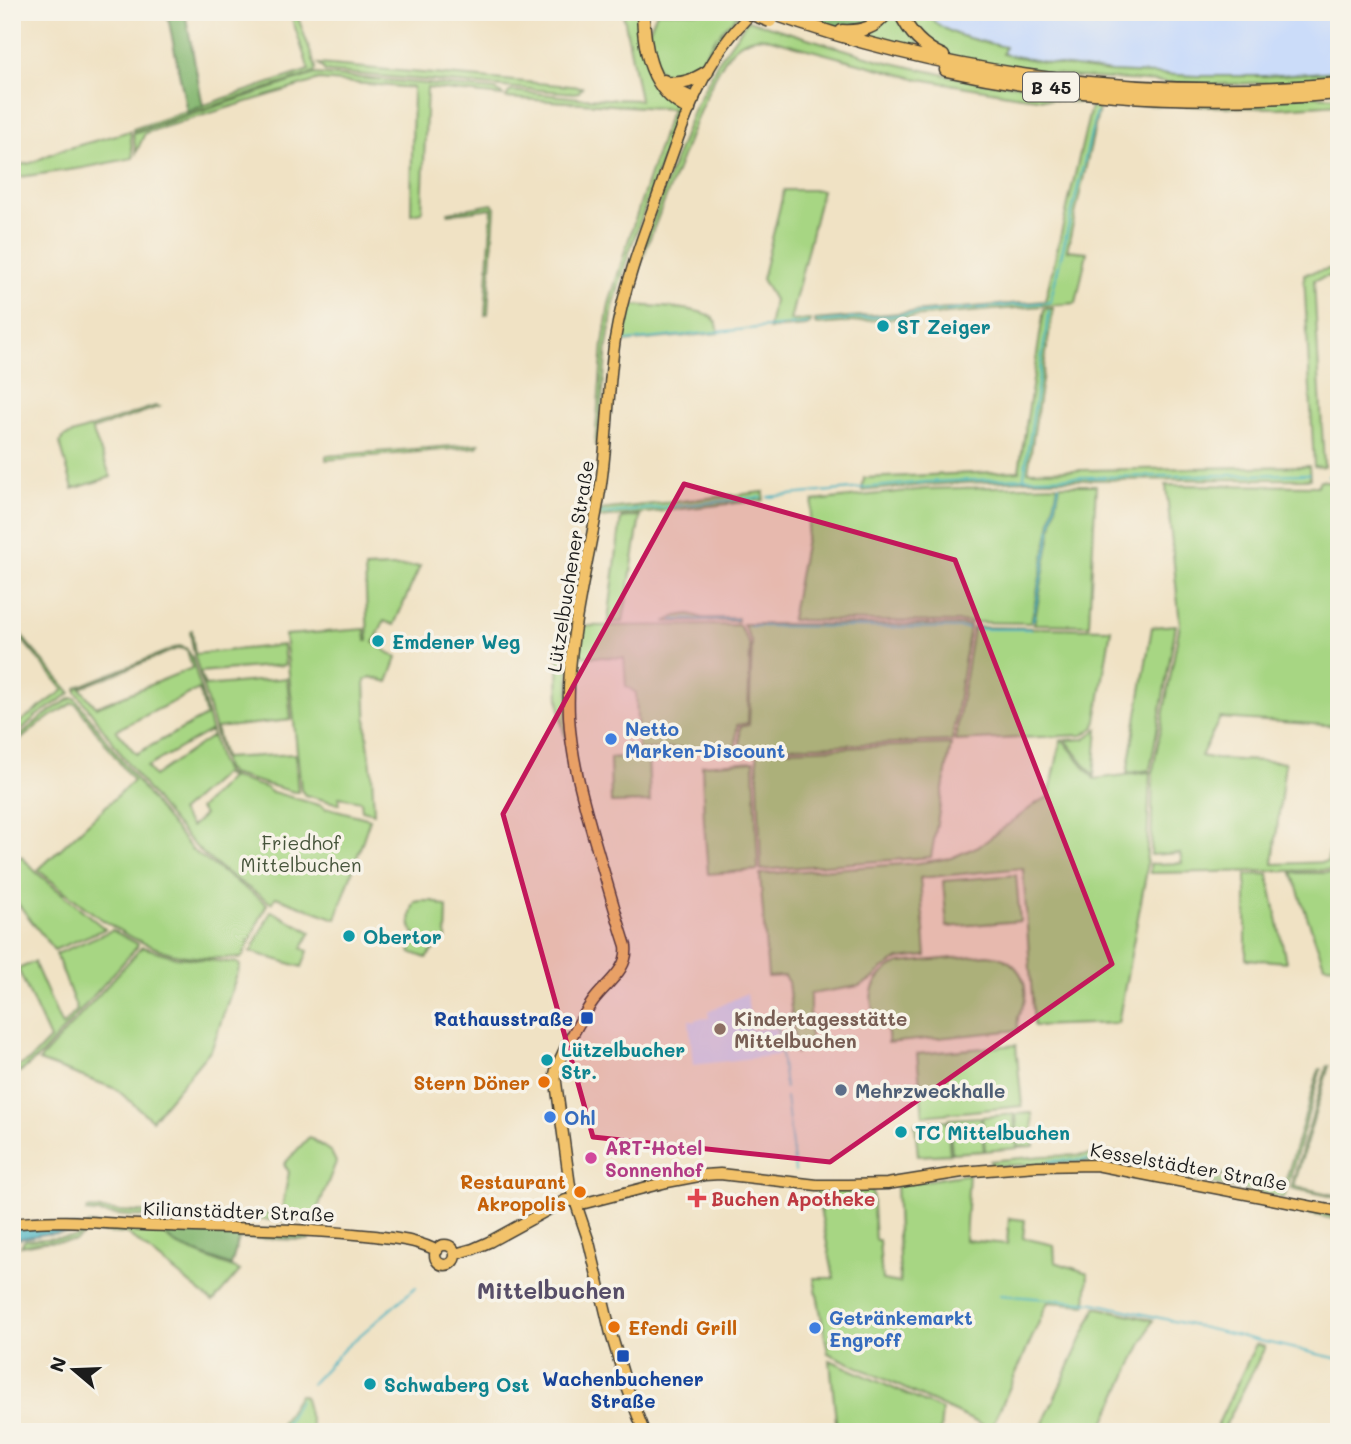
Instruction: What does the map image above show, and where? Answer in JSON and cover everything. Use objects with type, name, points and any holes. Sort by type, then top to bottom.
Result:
[{"type":"highway","points":[[643,12],[645,44],[656,80],[677,102],[691,104]]},
{"type":"highway","points":[[645,44],[654,12]]},
{"type":"highway","name":"B 45","points":[[747,12],[771,16],[917,56],[1113,86],[1222,90],[1339,85]]},
{"type":"highway","points":[[821,30],[860,31],[875,25],[887,12]]},
{"type":"highway","points":[[900,12],[910,32],[925,47],[966,65]]},
{"type":"highway","name":"B 45","points":[[771,16],[830,41],[919,64],[1067,89],[1143,96],[1222,98],[1339,93]]},
{"type":"highway","points":[[653,70],[691,104]]},
{"type":"highway","points":[[667,83],[688,82],[707,72]]},
{"type":"main road","points":[[691,104],[728,38],[753,12]]},
{"type":"main road","name":"Lützelbuchener Straße","points":[[575,1202],[570,1186],[555,1075],[558,1064],[590,1005],[624,964],[626,946],[576,769],[569,719],[569,676],[574,629],[604,468],[611,374],[619,319],[641,244],[691,104]]},
{"type":"main road","name":"Kesselstädter Straße","points":[[575,1202],[585,1203],[704,1175],[720,1174],[817,1185],[848,1185],[887,1184],[974,1171],[1096,1165],[1339,1212]]},
{"type":"main road","name":"Kilianstädter Straße","points":[[12,1224],[65,1220],[150,1226],[334,1231],[426,1245],[437,1251],[436,1258],[442,1264],[451,1262],[455,1254],[489,1242],[566,1200],[575,1202]]},
{"type":"main road","points":[[575,1202],[589,1242],[611,1334],[644,1432]]},
{"type":"highlighted area","points":[[684,484],[955,560],[1112,964],[830,1162],[593,1137],[503,814]]},
{"type":"shaded area","points":[[925,12],[1313,12],[1332,16],[1332,20],[1336,21],[1339,17],[1339,71],[1265,76],[1198,76],[1111,72],[1060,65],[1003,54],[1004,47],[955,34],[931,20]]},
{"type":"shaded area","name":"Kindertagesstätte Mittelbuchen","points":[[747,993],[751,1030],[775,1028],[779,1055],[693,1065],[689,1019],[694,1022],[696,1019],[709,1018],[708,1012]]},
{"type":"green space","points":[[167,12],[185,12],[203,106],[187,112]]},
{"type":"green space","points":[[290,12],[296,12],[316,68],[314,73],[133,132],[133,129],[309,70]]},
{"type":"green space","points":[[623,12],[639,12],[640,42],[677,106],[674,124],[613,307],[598,443],[595,444],[609,304],[673,109],[506,98],[509,92],[513,91],[579,98],[640,100]]},
{"type":"green space","points":[[657,12],[732,12],[738,15],[719,36],[741,17],[716,43],[698,72],[690,74],[697,68],[717,36],[698,64],[688,72],[685,81],[665,77],[653,57],[649,31]]},
{"type":"green space","points":[[791,12],[883,12],[874,22],[840,28]]},
{"type":"green space","points":[[890,12],[898,12],[926,53],[861,36]]},
{"type":"green space","points":[[906,12],[925,12],[941,27],[951,32],[1005,47],[1003,54],[1060,65],[1111,72],[1198,76],[1265,76],[1339,71],[1339,80],[1210,85],[1076,77],[969,61],[945,54],[918,34]]},
{"type":"green space","points":[[748,20],[883,61],[982,83],[1339,97],[1339,104],[1279,108],[1062,101],[914,78],[767,38],[751,39],[737,46],[727,57],[693,126],[647,247],[621,341],[618,340],[621,320],[648,233],[693,111],[717,63]]},
{"type":"green space","points":[[319,64],[582,87],[579,92],[574,93],[330,72],[325,71]]},
{"type":"green space","points":[[315,74],[495,90],[503,96],[427,88],[422,212],[411,214],[413,88],[319,80],[145,133],[136,153],[133,134]]},
{"type":"green space","points":[[1091,107],[1099,109],[1067,250],[1087,252],[1076,303],[815,324],[815,320],[1045,301]]},
{"type":"green space","points":[[130,131],[133,158],[12,178],[12,166],[31,163],[58,151]]},
{"type":"green space","points":[[784,190],[822,190],[790,321],[811,320],[806,326],[769,329],[774,300],[762,279]]},
{"type":"green space","points":[[492,204],[495,207],[488,314],[485,315],[492,208],[448,212]]},
{"type":"green space","points":[[12,209],[21,277],[12,279]]},
{"type":"green space","points":[[1339,267],[1339,274],[1314,280],[1324,467],[1314,466],[1304,274]]},
{"type":"green space","points":[[631,305],[698,311],[716,321],[718,333],[624,342]]},
{"type":"green space","points":[[1053,308],[1028,471],[1309,466],[1310,479],[1026,480],[862,491],[864,478],[1019,471],[1044,309]]},
{"type":"green space","points":[[155,406],[159,407],[92,430],[111,477],[73,489],[60,443],[63,437]]},
{"type":"green space","points":[[479,444],[477,447],[326,460],[326,456]]},
{"type":"green space","points":[[1320,480],[1339,483],[1339,726],[1220,718],[1201,756],[1285,762],[1273,864],[1327,862],[1339,813],[1339,870],[1150,873],[1150,864],[1182,863],[1180,853],[1151,855],[1153,770],[1180,624],[1166,485],[1317,486]]},
{"type":"green space","points":[[1058,485],[1031,623],[791,620],[813,501],[926,489]]},
{"type":"green space","points":[[1060,485],[1096,485],[1089,625],[1034,624]]},
{"type":"green space","points":[[764,492],[763,500],[599,518],[600,510]]},
{"type":"green space","points":[[640,516],[623,622],[608,622],[621,518]]},
{"type":"green space","points":[[420,566],[394,625],[384,621],[374,643],[397,658],[388,682],[371,677],[365,680],[374,813],[362,810],[361,801],[339,797],[339,804],[305,795],[301,790],[285,635],[365,629],[368,640],[365,568]]},
{"type":"green space","points":[[690,614],[702,618],[738,618],[738,621],[665,622]]},
{"type":"green space","points":[[563,621],[570,628],[568,744],[561,717],[558,683]]},
{"type":"green space","points":[[12,622],[71,693],[36,716],[12,739],[12,729],[17,724],[64,690],[12,628]]},
{"type":"green space","points":[[743,624],[970,625],[952,741],[756,748],[740,746],[740,727],[749,725],[752,643]]},
{"type":"green space","points":[[739,625],[750,645],[748,723],[737,725],[736,746],[638,750],[636,693],[626,686],[624,658],[575,656],[579,634],[588,626]]},
{"type":"green space","points":[[1176,625],[1150,770],[1127,773],[1152,627]]},
{"type":"green space","points":[[973,627],[1111,629],[1095,727],[1083,735],[955,741]]},
{"type":"green space","points":[[192,630],[195,654],[283,645],[285,665],[200,672],[205,686],[287,678],[291,720],[216,728],[224,758],[295,754],[298,792],[230,774],[225,768],[193,650]]},
{"type":"green space","name":"Friedhof Mittelbuchen","points":[[179,646],[186,648],[192,657],[220,763],[226,774],[326,809],[370,819],[336,919],[276,897],[271,903],[212,861],[162,809],[76,692],[76,688]],"holes":[[[179,648],[187,650],[192,668],[96,707],[80,688]],[[199,689],[206,716],[136,754],[116,730]],[[210,731],[212,736],[154,776],[147,767]],[[223,774],[230,778],[199,809],[204,815],[191,827],[180,812]]]},
{"type":"green space","points":[[75,698],[193,851],[267,904],[242,957],[191,957],[137,940],[102,919],[38,870],[133,781],[73,703],[39,724],[12,747],[33,724]]},
{"type":"green space","points":[[1098,729],[1094,776],[1066,740],[1084,739]]},
{"type":"green space","points":[[1061,740],[1094,779],[1150,772],[1146,875],[1118,1023],[1034,1026],[1023,868],[920,878],[926,956],[899,959],[859,986],[810,994],[810,1039],[796,1053],[788,982],[784,976],[768,977],[760,874],[918,863],[951,858],[981,845],[1038,802],[1049,797]]},
{"type":"green space","points":[[951,744],[931,857],[761,870],[757,751]]},
{"type":"green space","points":[[648,755],[650,802],[611,803],[610,758]]},
{"type":"green space","points":[[754,761],[758,870],[708,874],[702,765]]},
{"type":"green space","points":[[21,856],[36,872],[105,929],[54,950],[12,896],[12,862]]},
{"type":"green space","points":[[1292,873],[1339,873],[1339,966],[1324,965]]},
{"type":"green space","points":[[1268,874],[1286,962],[1246,959],[1246,875]]},
{"type":"green space","points":[[1016,875],[1020,921],[947,927],[943,881]]},
{"type":"green space","points":[[433,901],[447,907],[446,939],[426,958],[410,952],[416,937],[412,929],[411,915],[415,902]]},
{"type":"green space","points":[[271,911],[311,932],[302,948],[308,951],[302,967],[251,952]]},
{"type":"green space","points":[[112,930],[138,944],[137,947],[41,1055],[12,1076],[12,1070],[30,1060],[50,1039],[18,969],[34,962],[62,1026],[77,1010],[56,954]]},
{"type":"green space","points":[[142,947],[176,957],[238,963],[240,966],[212,1048],[152,1120],[116,1089],[39,1061]]},
{"type":"green space","points":[[987,955],[1003,959],[1021,974],[1025,999],[1018,1017],[1019,1030],[888,1043],[888,1032],[875,1015],[871,996],[876,982],[886,971],[900,963]]},
{"type":"green space","points":[[1016,1045],[1022,1106],[923,1116],[917,1054]]},
{"type":"green space","points":[[1327,1066],[1294,1186],[1339,1198],[1291,1188]]},
{"type":"green space","points":[[1319,1069],[1287,1188],[1098,1152],[1284,1186]]},
{"type":"green space","points":[[1032,1113],[1034,1146],[1018,1147],[1016,1114]]},
{"type":"green space","points":[[1014,1114],[1017,1148],[985,1151],[982,1117]]},
{"type":"green space","points":[[981,1117],[984,1151],[952,1153],[949,1119]]},
{"type":"green space","points":[[947,1120],[950,1154],[918,1156],[915,1123]]},
{"type":"green space","points":[[309,1137],[331,1152],[336,1162],[311,1221],[129,1216],[86,1212],[87,1209],[184,1214],[281,1214],[289,1172],[284,1164]]},
{"type":"green space","points":[[1093,1155],[1094,1162],[991,1166],[990,1161],[1043,1156]]},
{"type":"green space","points":[[1099,1156],[1286,1192],[1284,1198],[1098,1160]]},
{"type":"green space","points":[[1098,1167],[1339,1215],[1339,1220],[1119,1175],[1097,1173]]},
{"type":"green space","points":[[969,1174],[965,1240],[1007,1244],[1009,1218],[1025,1220],[1023,1238],[1054,1245],[1055,1262],[1088,1273],[1086,1305],[1048,1302],[991,1429],[828,1353],[814,1278],[834,1278],[816,1189],[872,1188],[875,1240],[879,1240],[882,1280],[900,1283],[896,1185]]},
{"type":"green space","points":[[88,1224],[165,1231],[167,1237],[176,1245],[240,1271],[213,1302],[128,1234],[88,1232],[75,1241],[21,1246],[27,1240],[76,1237]]},
{"type":"green space","points":[[165,1231],[312,1233],[309,1240],[239,1238],[231,1266],[176,1245],[167,1237]]},
{"type":"green space","points":[[1096,1307],[1153,1320],[1100,1432],[1039,1432]]},
{"type":"green space","points":[[1256,1344],[1265,1347],[1225,1426],[1240,1432],[1214,1432]]},
{"type":"green space","points":[[830,1360],[942,1410],[940,1432],[837,1432]]},
{"type":"green space","points":[[299,1395],[305,1398],[313,1432],[276,1432]]},
{"type":"water","points":[[79,1226],[76,1232],[12,1240],[12,1227]]},
{"type":"waterway","points":[[817,322],[1050,302],[1096,113]]},
{"type":"waterway","points":[[1024,476],[1049,311]]},
{"type":"waterway","points":[[626,341],[809,323]]},
{"type":"waterway","points":[[768,497],[926,482],[1308,474]]},
{"type":"waterway","points":[[1328,476],[1339,478]]},
{"type":"waterway","points":[[1033,620],[1059,485]]},
{"type":"waterway","points":[[602,514],[761,497]]},
{"type":"waterway","points":[[673,620],[737,619]]},
{"type":"waterway","points":[[748,626],[968,628]]},
{"type":"waterway","points":[[975,629],[1031,629]]},
{"type":"waterway","points":[[776,1010],[785,1088]]},
{"type":"waterway","points":[[786,1097],[795,1171]]},
{"type":"waterway","points":[[1049,1161],[1088,1160]]},
{"type":"waterway","points":[[1099,1160],[1188,1177]]},
{"type":"waterway","points":[[892,1178],[905,1176]]},
{"type":"waterway","points":[[311,1384],[344,1349],[416,1287]]},
{"type":"waterway","points":[[1000,1295],[1095,1303],[1339,1359]]},
{"type":"waterway","points":[[281,1432],[300,1399]]},
{"type":"place","name":"ST Zeiger","points":[[883,326]]},
{"type":"place","name":"Emdener Weg","points":[[378,641]]},
{"type":"place","name":"Netto Marken-Discount","points":[[611,739]]},
{"type":"place","name":"Obertor","points":[[349,936]]},
{"type":"place","name":"Rathausstraße","points":[[587,1018]]},
{"type":"place","name":"Kindertagesstätte Mittelbuchen","points":[[720,1029]]},
{"type":"place","name":"Lützelbucher Str.","points":[[547,1060]]},
{"type":"place","name":"Stern Döner","points":[[544,1082]]},
{"type":"place","name":"Mehrzweckhalle","points":[[841,1090]]},
{"type":"place","name":"Ohl","points":[[550,1117]]},
{"type":"place","name":"TC Mittelbuchen","points":[[901,1132]]},
{"type":"place","name":"ART-Hotel Sonnenhof","points":[[591,1158]]},
{"type":"place","name":"Restaurant Akropolis","points":[[580,1192]]},
{"type":"place","name":"Buchen Apotheke","points":[[697,1198]]},
{"type":"place","name":"Efendi Grill","points":[[614,1327]]},
{"type":"place","name":"Getränkemarkt Engroff","points":[[815,1328]]},
{"type":"place","name":"Wachenbuchener Straße","points":[[623,1356]]},
{"type":"place","name":"Schwaberg Ost","points":[[370,1384]]},
{"type":"district","name":"Mittelbuchen","points":[[551,1290]]}]
